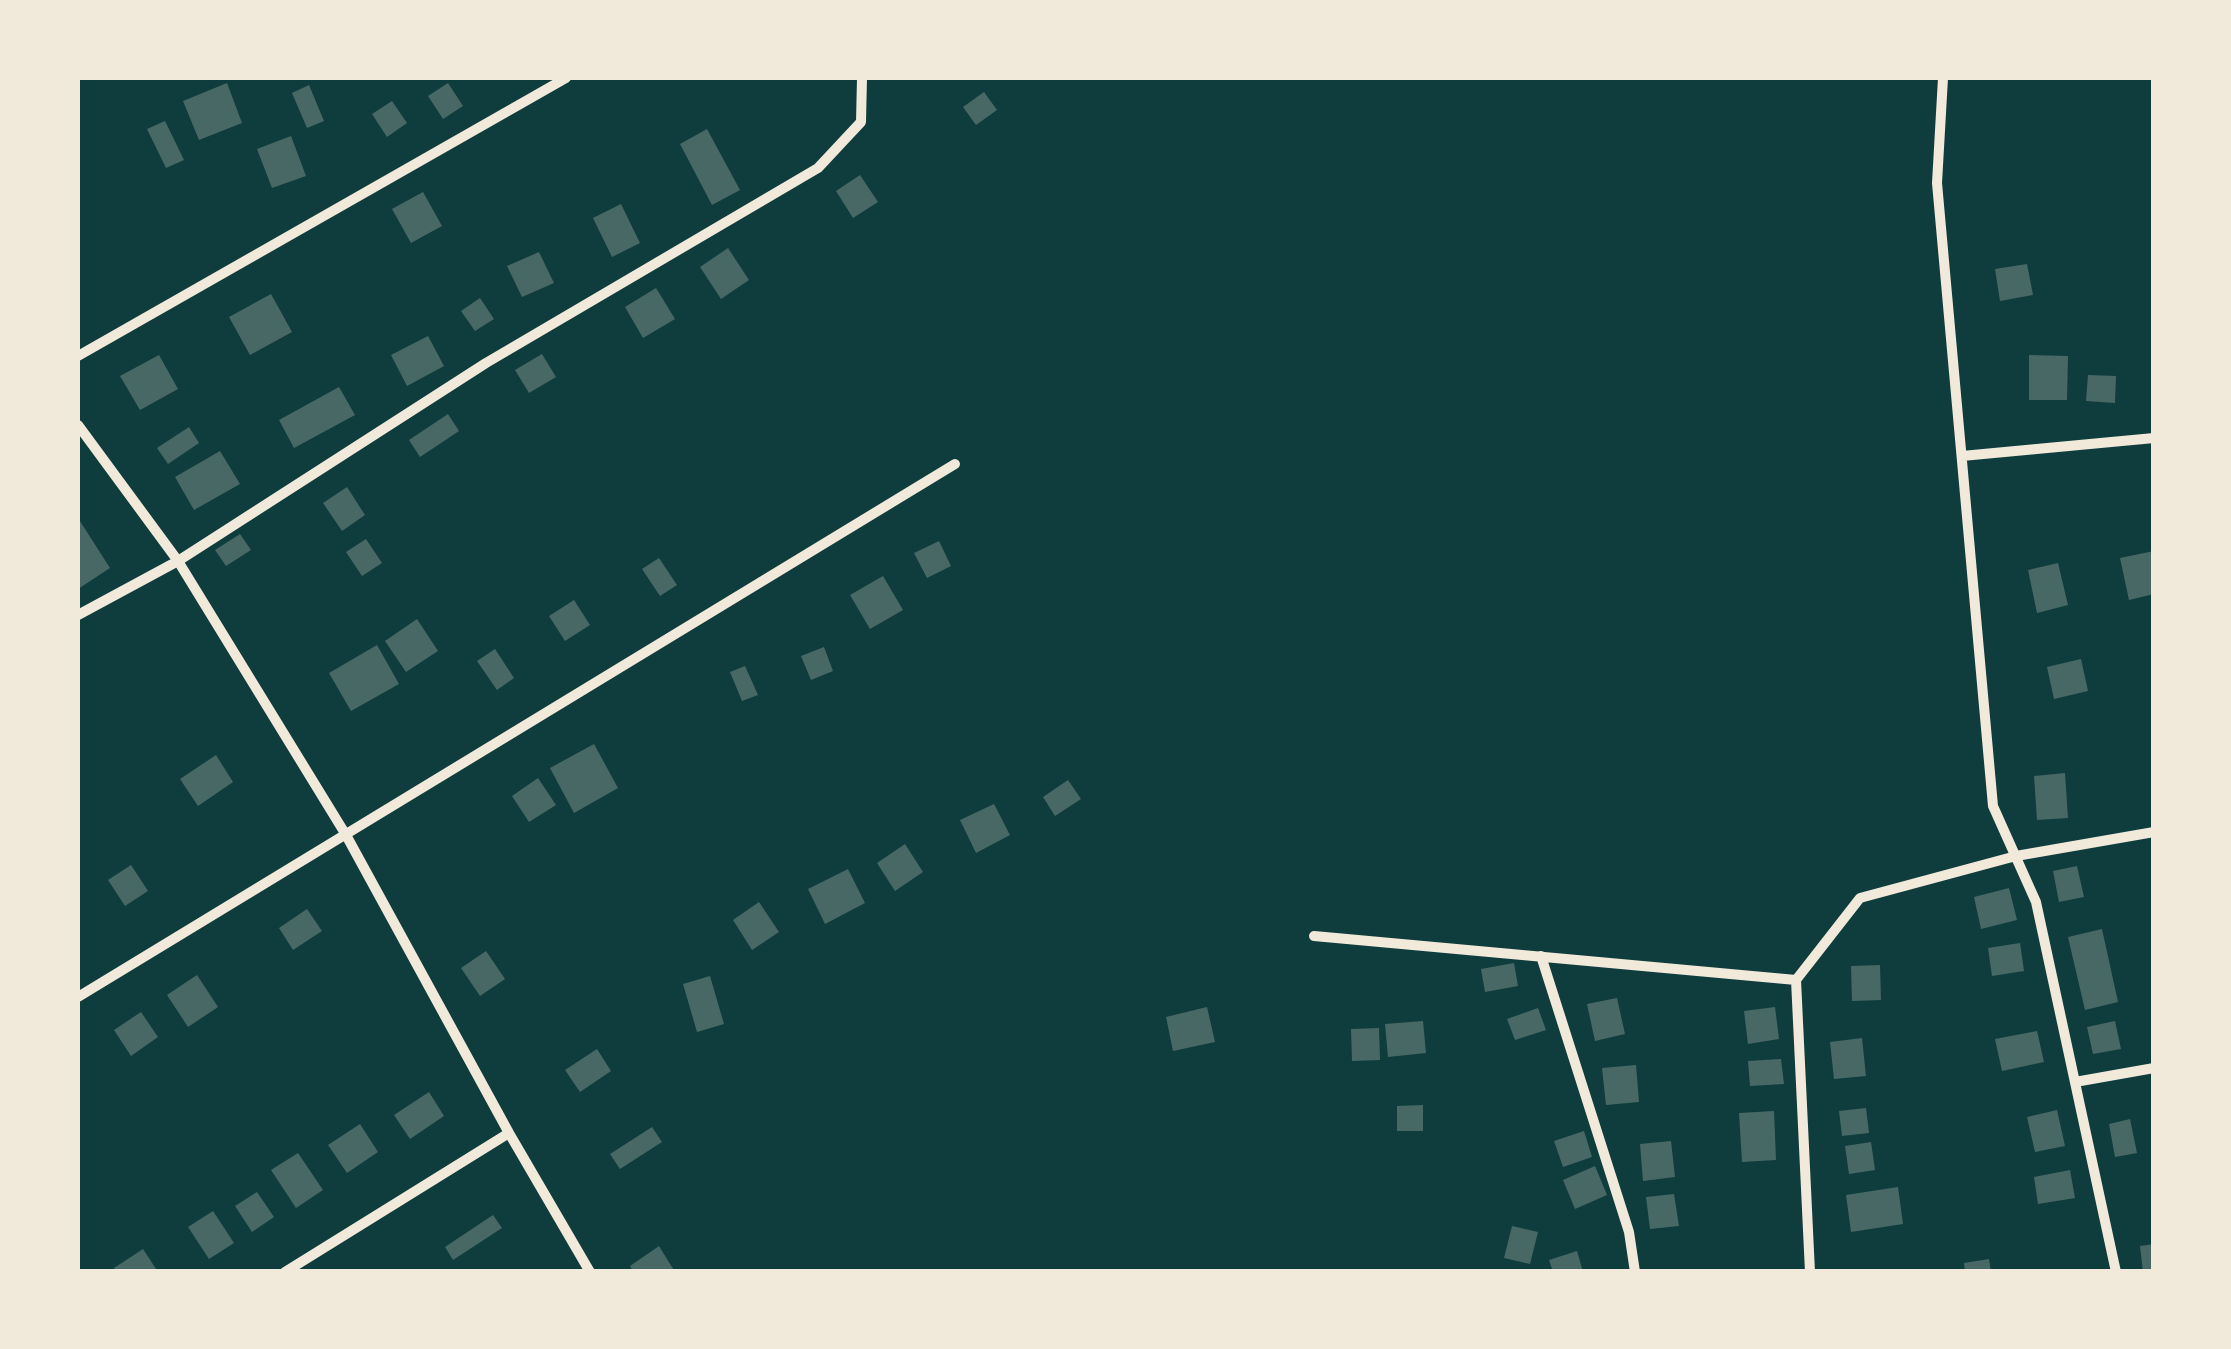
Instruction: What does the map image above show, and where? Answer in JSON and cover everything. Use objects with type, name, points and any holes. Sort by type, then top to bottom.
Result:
[{"type":"street","points":[[78,356],[566,78]]},
{"type":"street","points":[[78,615],[178,561],[486,363],[818,168],[861,122],[862,78]]},
{"type":"street","points":[[1943,78],[1937,184],[1993,806],[2036,902],[2116,1272]]},
{"type":"street","points":[[78,425],[178,561],[346,835],[590,1272]]},
{"type":"street","points":[[1962,456],[2154,438]]},
{"type":"street","points":[[78,997],[955,464]]},
{"type":"street","points":[[1810,1272],[1796,980],[1860,898],[2016,856],[2154,832]]},
{"type":"street","points":[[1314,936],[1796,980]]},
{"type":"street","points":[[1541,956],[1629,1232],[1635,1272]]},
{"type":"street","points":[[2075,1082],[2154,1068]]},
{"type":"street","points":[[284,1272],[509,1133]]},
{"type":"building","points":[[227,83],[242,123],[199,140],[183,101]]},
{"type":"building","points":[[448,83],[463,106],[443,119],[428,96]]},
{"type":"building","points":[[309,85],[324,121],[307,128],[292,93]]},
{"type":"building","points":[[984,92],[997,110],[976,125],[963,107]]},
{"type":"building","points":[[392,101],[407,123],[387,137],[372,114]]},
{"type":"building","points":[[165,121],[184,160],[166,168],[147,129]]},
{"type":"building","points":[[707,129],[740,190],[712,205],[680,144]]},
{"type":"building","points":[[291,136],[306,176],[272,188],[257,149]]},
{"type":"building","points":[[860,175],[878,202],[853,218],[836,191]]},
{"type":"building","points":[[423,192],[442,226],[411,243],[392,209]]},
{"type":"building","points":[[621,204],[640,243],[612,257],[593,218]]},
{"type":"building","points":[[728,248],[749,280],[721,299],[700,267]]},
{"type":"building","points":[[539,252],[554,283],[522,297],[507,266]]},
{"type":"building","points":[[2027,264],[2033,295],[2000,301],[1995,269]]},
{"type":"building","points":[[656,288],[675,319],[643,338],[625,307]]},
{"type":"building","points":[[271,294],[292,332],[250,355],[229,317]]},
{"type":"building","points":[[480,298],[494,319],[475,331],[461,311]]},
{"type":"building","points":[[428,336],[444,366],[407,386],[391,355]]},
{"type":"building","points":[[542,354],[556,377],[529,393],[515,370]]},
{"type":"building","points":[[159,355],[178,389],[140,410],[120,376]]},
{"type":"building","points":[[2029,355],[2068,356],[2067,400],[2029,400]]},
{"type":"building","points":[[2088,375],[2116,376],[2115,403],[2086,401]]},
{"type":"building","points":[[339,387],[355,415],[294,448],[279,420]]},
{"type":"building","points":[[448,414],[459,431],[420,457],[409,440]]},
{"type":"building","points":[[189,427],[199,443],[168,464],[157,448]]},
{"type":"building","points":[[220,451],[240,484],[194,510],[175,477]]},
{"type":"building","points":[[347,487],[365,515],[342,531],[323,503]]},
{"type":"building","points":[[78,518],[110,568],[78,589]]},
{"type":"building","points":[[240,534],[251,550],[226,566],[215,550]]},
{"type":"building","points":[[366,539],[382,563],[362,576],[346,552]]},
{"type":"building","points":[[939,541],[951,566],[927,578],[914,553]]},
{"type":"building","points":[[2154,551],[2154,594],[2129,600],[2120,558]]},
{"type":"building","points":[[659,558],[677,585],[660,596],[642,569]]},
{"type":"building","points":[[2058,563],[2068,605],[2037,613],[2028,570]]},
{"type":"building","points":[[883,576],[903,610],[870,629],[850,595]]},
{"type":"building","points":[[574,600],[590,625],[565,641],[549,616]]},
{"type":"building","points":[[417,619],[438,651],[406,672],[385,641]]},
{"type":"building","points":[[377,645],[399,684],[351,711],[329,673]]},
{"type":"building","points":[[824,647],[833,671],[811,680],[801,656]]},
{"type":"building","points":[[495,649],[514,678],[497,690],[477,661]]},
{"type":"building","points":[[2081,659],[2088,691],[2054,699],[2047,667]]},
{"type":"building","points":[[745,666],[758,695],[742,701],[730,672]]},
{"type":"building","points":[[594,744],[618,788],[574,813],[550,768]]},
{"type":"building","points":[[216,755],[233,782],[198,806],[180,779]]},
{"type":"building","points":[[2065,773],[2068,818],[2037,820],[2034,776]]},
{"type":"building","points":[[538,778],[556,805],[529,822],[512,796]]},
{"type":"building","points":[[1068,780],[1081,799],[1055,816],[1043,797]]},
{"type":"building","points":[[994,804],[1010,835],[976,853],[960,820]]},
{"type":"building","points":[[905,844],[923,872],[895,891],[877,863]]},
{"type":"building","points":[[131,865],[148,891],[125,906],[108,880]]},
{"type":"building","points":[[2077,866],[2084,897],[2059,902],[2053,871]]},
{"type":"building","points":[[848,869],[865,903],[825,924],[808,889]]},
{"type":"building","points":[[2009,888],[2017,920],[1981,929],[1974,897]]},
{"type":"building","points":[[759,902],[779,932],[752,950],[733,920]]},
{"type":"building","points":[[307,909],[322,931],[293,950],[279,928]]},
{"type":"building","points":[[2102,929],[2118,1002],[2085,1010],[2068,937]]},
{"type":"building","points":[[2020,943],[2024,971],[1992,976],[1988,948]]},
{"type":"building","points":[[486,951],[505,979],[480,996],[461,968]]},
{"type":"building","points":[[1514,963],[1518,986],[1485,992],[1481,969]]},
{"type":"building","points":[[1880,965],[1881,1000],[1852,1001],[1851,966]]},
{"type":"building","points":[[197,975],[218,1007],[188,1027],[167,995]]},
{"type":"building","points":[[710,976],[724,1024],[697,1032],[683,984]]},
{"type":"building","points":[[1617,998],[1625,1034],[1595,1041],[1587,1004]]},
{"type":"building","points":[[1207,1007],[1215,1042],[1173,1051],[1166,1017]]},
{"type":"building","points":[[1775,1007],[1779,1039],[1748,1044],[1744,1011]]},
{"type":"building","points":[[1538,1008],[1546,1030],[1515,1040],[1507,1019]]},
{"type":"building","points":[[141,1012],[158,1037],[131,1056],[114,1030]]},
{"type":"building","points":[[1423,1021],[1426,1053],[1388,1057],[1385,1024]]},
{"type":"building","points":[[2115,1021],[2121,1049],[2093,1054],[2087,1027]]},
{"type":"building","points":[[1379,1028],[1380,1060],[1352,1061],[1351,1029]]},
{"type":"building","points":[[2037,1031],[2044,1062],[2002,1071],[1995,1039]]},
{"type":"building","points":[[1862,1038],[1866,1076],[1834,1079],[1830,1042]]},
{"type":"building","points":[[597,1049],[611,1071],[580,1092],[565,1070]]},
{"type":"building","points":[[1781,1059],[1784,1084],[1750,1086],[1748,1061]]},
{"type":"building","points":[[1636,1065],[1639,1102],[1606,1105],[1602,1068]]},
{"type":"building","points":[[429,1092],[444,1116],[410,1139],[394,1115]]},
{"type":"building","points":[[1423,1105],[1423,1131],[1397,1131],[1397,1106]]},
{"type":"building","points":[[1866,1108],[1869,1133],[1842,1136],[1839,1111]]},
{"type":"building","points":[[2057,1110],[2065,1146],[2035,1152],[2027,1117]]},
{"type":"building","points":[[1774,1111],[1776,1160],[1742,1162],[1739,1113]]},
{"type":"building","points":[[2130,1119],[2137,1153],[2115,1157],[2109,1124]]},
{"type":"building","points":[[360,1124],[378,1152],[347,1173],[328,1145]]},
{"type":"building","points":[[652,1127],[662,1142],[620,1169],[610,1154]]},
{"type":"building","points":[[1584,1131],[1592,1157],[1563,1167],[1554,1141]]},
{"type":"building","points":[[1671,1141],[1675,1177],[1643,1181],[1640,1144]]},
{"type":"building","points":[[1871,1142],[1875,1170],[1849,1174],[1845,1146]]},
{"type":"building","points":[[298,1153],[323,1190],[296,1208],[271,1170]]},
{"type":"building","points":[[1595,1166],[1607,1195],[1575,1209],[1563,1180]]},
{"type":"building","points":[[2070,1170],[2075,1198],[2038,1204],[2034,1177]]},
{"type":"building","points":[[1898,1187],[1903,1224],[1851,1232],[1846,1195]]},
{"type":"building","points":[[257,1192],[274,1217],[252,1232],[235,1206]]},
{"type":"building","points":[[1674,1194],[1679,1226],[1650,1229],[1646,1197]]},
{"type":"building","points":[[213,1211],[234,1243],[209,1259],[188,1227]]},
{"type":"building","points":[[493,1215],[502,1228],[453,1260],[445,1247]]},
{"type":"building","points":[[1512,1226],[1538,1232],[1530,1264],[1504,1258]]},
{"type":"building","points":[[2154,1244],[2154,1272],[2143,1272],[2140,1246]]},
{"type":"building","points":[[659,1246],[675,1272],[633,1272],[630,1266]]},
{"type":"building","points":[[143,1249],[158,1272],[116,1272],[114,1268]]},
{"type":"building","points":[[1577,1251],[1583,1272],[1553,1272],[1549,1260]]},
{"type":"building","points":[[1989,1259],[1991,1272],[1965,1272],[1964,1263]]}]
